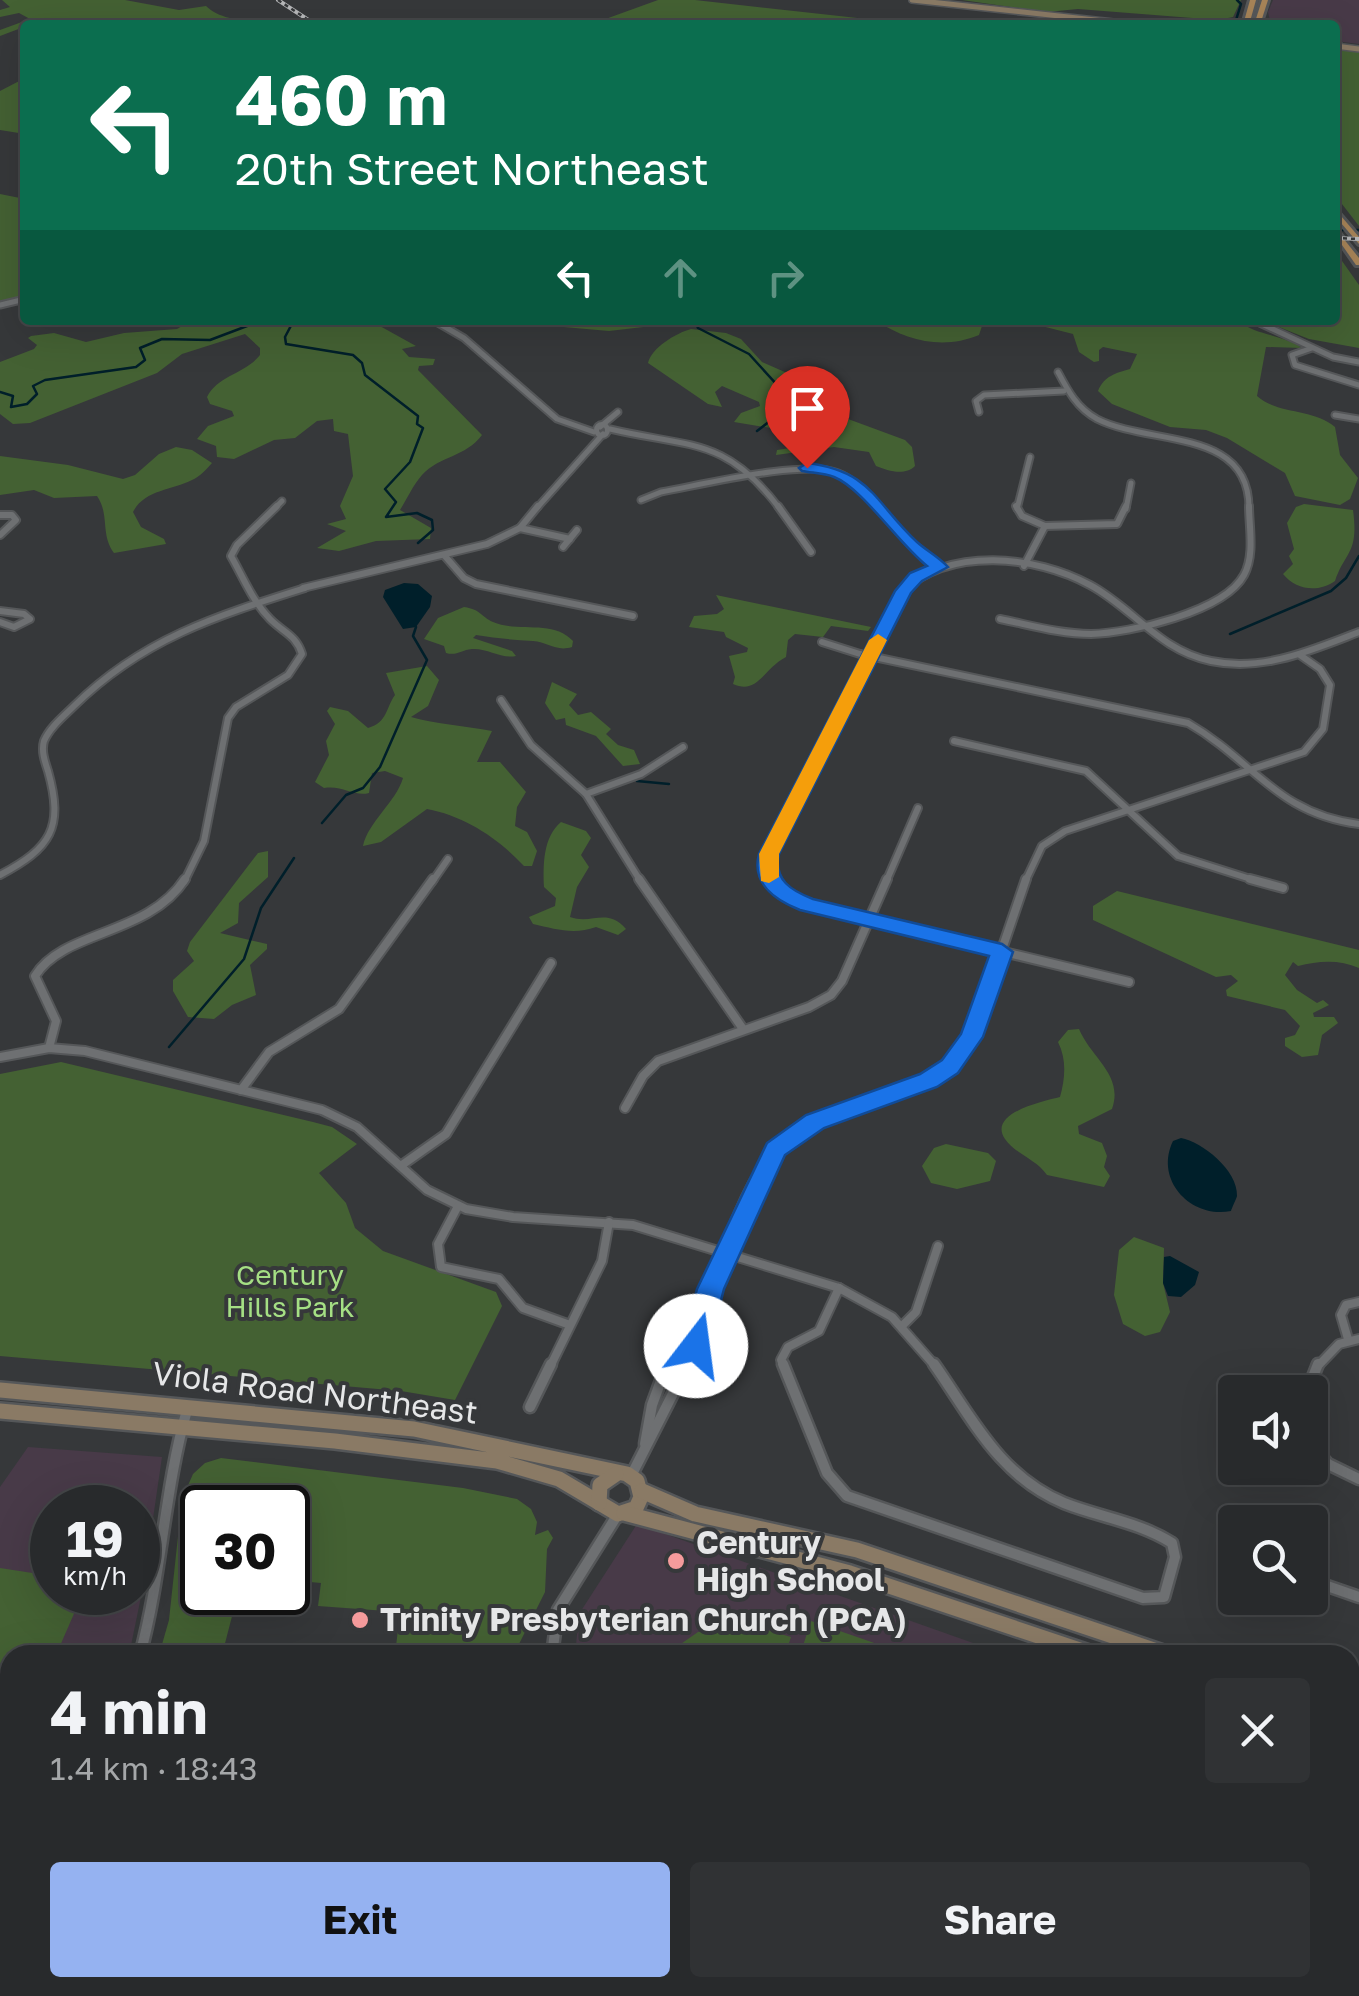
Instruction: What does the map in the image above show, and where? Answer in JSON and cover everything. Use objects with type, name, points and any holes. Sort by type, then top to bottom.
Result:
[{"type":"main road","points":[[912,0],[1096,20]]},
{"type":"main road","points":[[1247,20],[1253,0]]},
{"type":"main road","points":[[1240,20],[1250,10]]},
{"type":"main road","points":[[1340,217],[1359,242]]},
{"type":"main road","points":[[1340,237],[1359,263]]},
{"type":"main road","name":"Viola Road Northeast","points":[[0,1390],[414,1428],[626,1475]]},
{"type":"main road","name":"Viola Road Northeast","points":[[0,1412],[349,1442],[497,1461],[559,1479],[599,1503]]},
{"type":"main road","points":[[1065,1645],[850,1573],[606,1510],[599,1503],[600,1484],[608,1476],[626,1475],[642,1492],[694,1514],[857,1550],[1139,1645]]},
{"type":"main road","points":[[621,1514],[639,1503],[642,1492]]},
{"type":"street","points":[[442,325],[464,338],[556,420],[724,454],[752,476],[811,552]]},
{"type":"street","points":[[1264,325],[1312,348],[1359,362]]},
{"type":"street","points":[[1312,348],[1292,355],[1294,365],[1359,385]]},
{"type":"street","points":[[1000,619],[1086,634],[1139,624],[1207,605],[1238,584],[1250,554],[1248,484],[1237,467],[1204,448],[1110,424],[1078,407],[1064,391],[1058,372]]},
{"type":"street","points":[[978,412],[976,402],[984,395],[1064,391]]},
{"type":"street","points":[[0,875],[39,852],[55,828],[57,804],[42,747],[52,729],[115,668],[205,620],[256,600],[487,544],[520,528],[616,413]]},
{"type":"street","points":[[1335,415],[1359,419]]},
{"type":"street","points":[[1030,457],[1016,508],[1022,516],[1044,526],[1059,522],[1103,527],[1118,524],[1124,516],[1131,482]]},
{"type":"street","points":[[641,500],[662,492],[807,468],[844,474],[911,545],[939,567]]},
{"type":"street","points":[[49,1048],[56,1022],[40,987],[37,968],[51,955],[126,929],[162,906],[195,866],[205,845],[228,718],[236,707],[288,675],[300,660],[302,647],[297,639],[271,620],[234,566],[232,553],[282,501]]},
{"type":"street","points":[[0,515],[12,515],[16,520],[0,535]]},
{"type":"street","points":[[1024,566],[1044,526]]},
{"type":"street","points":[[520,528],[570,538]]},
{"type":"street","points":[[563,547],[577,530]]},
{"type":"street","points":[[444,555],[464,578],[476,584],[633,616]]},
{"type":"street","points":[[1129,982],[786,897],[770,880],[766,866],[906,586],[939,567],[972,561],[1024,566],[1084,582],[1168,646],[1211,661],[1260,664],[1300,655],[1359,632]]},
{"type":"street","points":[[0,611],[30,618],[14,628],[0,622]]},
{"type":"street","points":[[822,642],[870,656],[1180,720],[1201,730],[1303,813],[1359,824]]},
{"type":"street","points":[[626,1475],[667,1412],[687,1368],[711,1289],[767,1162],[789,1136],[815,1122],[928,1080],[959,1058],[972,1037],[1031,864],[1042,846],[1065,831],[1302,755],[1323,734],[1330,685],[1320,669],[1300,655]]},
{"type":"street","points":[[501,700],[531,745],[586,794],[609,836],[743,1030]]},
{"type":"street","points":[[954,741],[1086,771],[1168,849],[1187,861],[1283,888]]},
{"type":"street","points":[[586,794],[641,774],[684,747]]},
{"type":"street","points":[[625,1108],[643,1076],[658,1061],[809,1007],[831,995],[842,981],[918,808]]},
{"type":"street","points":[[242,1090],[269,1052],[340,1009],[448,859]]},
{"type":"street","points":[[402,1165],[446,1134],[551,963]]},
{"type":"street","points":[[0,1057],[49,1048],[85,1052],[350,1120],[432,1193],[458,1206],[495,1214],[609,1222],[652,1230],[839,1287],[872,1300],[904,1324],[997,1456],[1016,1475],[1058,1498],[1156,1533],[1172,1543],[1175,1558],[1164,1597],[1150,1600],[1107,1586],[870,1506],[837,1487],[820,1458],[782,1360],[788,1347],[820,1331],[839,1287]]},
{"type":"street","points":[[458,1206],[440,1237],[436,1258],[441,1268],[499,1278],[523,1308],[570,1326]]},
{"type":"street","points":[[530,1407],[602,1261],[609,1222]]},
{"type":"street","points":[[904,1324],[916,1312],[938,1246]]},
{"type":"street","points":[[644,1447],[655,1398],[678,1344],[711,1289]]},
{"type":"street","points":[[1312,1375],[1323,1357],[1353,1339],[1340,1321],[1341,1310],[1359,1302]]},
{"type":"street","points":[[143,1645],[174,1453],[188,1406]]},
{"type":"street","points":[[1328,1464],[1359,1479]]},
{"type":"street","points":[[552,1645],[553,1628],[566,1592],[621,1514]]},
{"type":"street","points":[[1328,1586],[1359,1597]]},
{"type":"shaded area","points":[[1273,0],[1359,0],[1359,44],[1340,42],[1340,20],[1270,20],[1268,12]]},
{"type":"shaded area","points":[[28,1447],[162,1457],[158,1485],[30,1485],[30,1615],[137,1615],[131,1645],[0,1645],[0,1487]]},
{"type":"shaded area","name":"Century High School","points":[[637,1524],[979,1645],[576,1645],[579,1614]]},
{"type":"green space","points":[[2,0],[125,0],[179,10],[206,6],[226,17],[242,20],[27,20],[19,13],[0,17],[0,10],[10,7]]},
{"type":"green space","points":[[658,0],[695,0],[876,20],[603,20]]},
{"type":"green space","points":[[962,0],[1241,0],[1233,17],[1218,20],[1078,9],[1047,12]]},
{"type":"green space","points":[[20,23],[20,28],[0,36],[0,30]]},
{"type":"green space","points":[[1340,50],[1359,52],[1359,226],[1340,201]]},
{"type":"green space","points":[[20,81],[20,133],[0,130],[0,91]]},
{"type":"green space","points":[[0,194],[20,198],[20,296],[0,302]]},
{"type":"green space","points":[[1340,258],[1359,285],[1359,348],[1309,339],[1274,325],[1340,325]]},
{"type":"green space","points":[[184,325],[378,325],[416,346],[402,349],[409,357],[435,359],[433,365],[419,366],[418,370],[482,435],[468,448],[422,475],[400,510],[431,528],[430,539],[376,541],[339,551],[317,548],[346,531],[327,524],[346,519],[340,506],[353,476],[348,434],[334,431],[333,419],[317,421],[295,438],[274,440],[234,459],[217,457],[216,446],[197,439],[208,426],[234,416],[232,411],[210,404],[207,397],[218,384],[260,355],[260,348],[245,334],[182,354],[157,373],[30,423],[13,424],[0,414],[0,362],[34,349],[37,345],[28,338],[31,336],[54,333],[86,342],[124,333],[177,329]]},
{"type":"green space","points":[[550,325],[661,325],[609,331]]},
{"type":"green space","points":[[885,325],[982,325],[979,335],[952,342],[926,341]]},
{"type":"green space","points":[[1038,325],[1245,325],[1294,343],[1302,348],[1266,347],[1257,396],[1335,427],[1340,455],[1358,478],[1350,499],[1340,505],[1295,496],[1285,473],[1227,438],[1206,430],[1170,427],[1112,404],[1098,391],[1111,376],[1130,369],[1137,354],[1103,347],[1099,350],[1099,361],[1094,362],[1079,352],[1073,334]]},
{"type":"green space","points":[[691,329],[741,339],[762,362],[787,373],[802,402],[905,440],[912,447],[915,466],[906,471],[891,471],[876,466],[869,452],[834,447],[776,455],[777,450],[817,444],[822,438],[784,435],[777,429],[734,422],[741,413],[760,406],[759,402],[722,386],[715,392],[722,407],[708,404],[648,363],[665,342]]},
{"type":"green space","points":[[176,447],[192,450],[212,463],[195,479],[144,499],[133,512],[141,527],[164,539],[166,544],[114,553],[97,496],[54,498],[34,490],[0,495],[0,456],[68,465],[123,479]]},
{"type":"green space","points":[[1304,504],[1353,510],[1350,551],[1335,581],[1322,587],[1301,586],[1283,574],[1293,564],[1289,556],[1294,549],[1287,523],[1296,507]]},
{"type":"green space","points":[[716,595],[871,627],[868,631],[831,626],[823,637],[795,634],[788,640],[786,657],[755,683],[742,686],[733,684],[729,656],[747,652],[748,648],[726,637],[724,632],[689,627],[694,616],[717,614],[724,609]]},
{"type":"green space","points":[[464,607],[503,625],[556,630],[573,641],[572,647],[476,635],[473,638],[512,651],[516,656],[478,649],[450,654],[444,646],[424,639],[438,618]]},
{"type":"green space","points":[[427,666],[439,680],[428,706],[411,717],[492,731],[477,762],[500,762],[526,792],[517,807],[515,826],[527,832],[537,851],[532,866],[524,866],[468,823],[427,809],[381,842],[363,846],[403,778],[385,771],[372,773],[369,793],[364,794],[324,788],[315,782],[329,755],[326,741],[335,724],[327,711],[330,707],[348,711],[368,728],[383,719],[395,695],[386,673]]},
{"type":"green space","points":[[552,682],[577,694],[569,705],[578,715],[591,712],[611,729],[606,734],[618,745],[634,750],[640,764],[623,766],[596,736],[566,725],[565,718],[556,720],[545,703]]},
{"type":"green space","points":[[561,822],[586,831],[591,838],[581,855],[589,867],[577,887],[570,917],[612,919],[626,929],[618,935],[596,927],[572,931],[549,928],[533,924],[529,917],[555,906],[556,898],[544,887],[544,861],[547,843]]},
{"type":"green space","points":[[268,851],[268,877],[239,903],[238,923],[220,933],[267,944],[267,949],[250,965],[256,995],[232,1005],[214,1019],[188,1017],[173,991],[173,980],[194,961],[187,951],[190,942],[258,853]]},
{"type":"green space","points":[[1117,891],[1359,950],[1359,968],[1336,962],[1298,966],[1293,962],[1285,975],[1297,990],[1317,1003],[1323,1000],[1329,1005],[1313,1013],[1314,1017],[1334,1017],[1338,1023],[1322,1035],[1318,1055],[1302,1057],[1285,1046],[1285,1038],[1295,1035],[1300,1026],[1285,1010],[1227,996],[1226,990],[1238,981],[1231,975],[1216,977],[1093,920],[1093,906]]},
{"type":"green space","points":[[1079,1029],[1114,1086],[1112,1109],[1078,1126],[1079,1134],[1102,1143],[1107,1156],[1104,1167],[1110,1176],[1104,1187],[1047,1175],[1009,1144],[1002,1130],[1010,1115],[1060,1097],[1064,1070],[1058,1042],[1068,1030]]},
{"type":"green space","name":"Century Hills Park","points":[[61,1062],[332,1127],[357,1144],[319,1173],[346,1203],[355,1228],[383,1251],[496,1292],[502,1306],[455,1400],[401,1391],[0,1356],[0,1074]]},
{"type":"green space","points":[[946,1144],[988,1153],[996,1161],[990,1181],[957,1189],[931,1183],[922,1166],[934,1148]]},
{"type":"green space","points":[[1134,1237],[1164,1248],[1163,1283],[1170,1312],[1160,1332],[1145,1336],[1123,1324],[1114,1295],[1119,1250]]},
{"type":"green space","points":[[221,1458],[463,1488],[517,1499],[531,1509],[537,1522],[535,1535],[548,1530],[553,1538],[547,1549],[545,1592],[518,1645],[396,1645],[400,1612],[318,1606],[321,1583],[310,1582],[310,1485],[188,1485],[205,1463]]},
{"type":"green space","points":[[180,1518],[180,1615],[232,1615],[225,1645],[162,1645],[169,1620]]},
{"type":"green space","points":[[0,1568],[30,1573],[30,1615],[73,1615],[60,1645],[0,1645]]},
{"type":"green space","points":[[811,1621],[880,1645],[803,1645]]},
{"type":"green space","points":[[743,1623],[791,1637],[788,1645],[679,1645],[698,1632]]},
{"type":"water","points":[[404,583],[418,584],[432,596],[430,607],[416,627],[403,629],[383,597],[385,590]]},
{"type":"water","points":[[1181,1138],[1208,1151],[1232,1177],[1237,1196],[1231,1211],[1202,1209],[1180,1194],[1168,1170],[1168,1156],[1173,1141]]},
{"type":"water","points":[[1170,1256],[1199,1272],[1195,1285],[1181,1297],[1168,1296],[1163,1283],[1164,1257]]},
{"type":"waterway","points":[[1236,20],[1241,4],[1237,0]]},
{"type":"waterway","points":[[1340,230],[1359,230]]},
{"type":"waterway","points":[[0,392],[13,396],[11,407],[27,404],[37,394],[33,386],[45,380],[136,367],[145,360],[140,348],[162,339],[210,340],[250,325]]},
{"type":"waterway","points":[[291,325],[286,344],[353,355],[362,363],[365,375],[418,416],[417,424],[423,428],[410,462],[385,489],[396,502],[386,517],[417,513],[432,520],[433,530],[418,543]]},
{"type":"waterway","points":[[697,325],[749,354],[789,398],[788,407],[757,431]]},
{"type":"waterway","points":[[1230,634],[1331,591],[1346,578],[1359,556]]},
{"type":"waterway","points":[[322,823],[346,795],[363,788],[380,767],[427,660],[413,636],[416,627]]},
{"type":"waterway","points":[[637,781],[669,784]]},
{"type":"waterway","points":[[169,1047],[244,959],[261,908],[294,858]]},
{"type":"railway","points":[[278,0],[308,20]]},
{"type":"railway","points":[[1340,238],[1359,239]]},
{"type":"slow traffic","points":[[769,877],[766,860],[878,640]]},
{"type":"place","name":"Century High School","points":[[676,1561]]},
{"type":"place","name":"Trinity Presbyterian Church (PCA)","points":[[360,1620]]},
{"type":"route","points":[[696,1346],[711,1289],[775,1149],[815,1122],[928,1080],[950,1066],[972,1037],[1002,952],[807,905],[786,897],[770,880],[766,860],[903,591],[916,577],[939,567],[911,545],[844,474],[807,468]]}]
